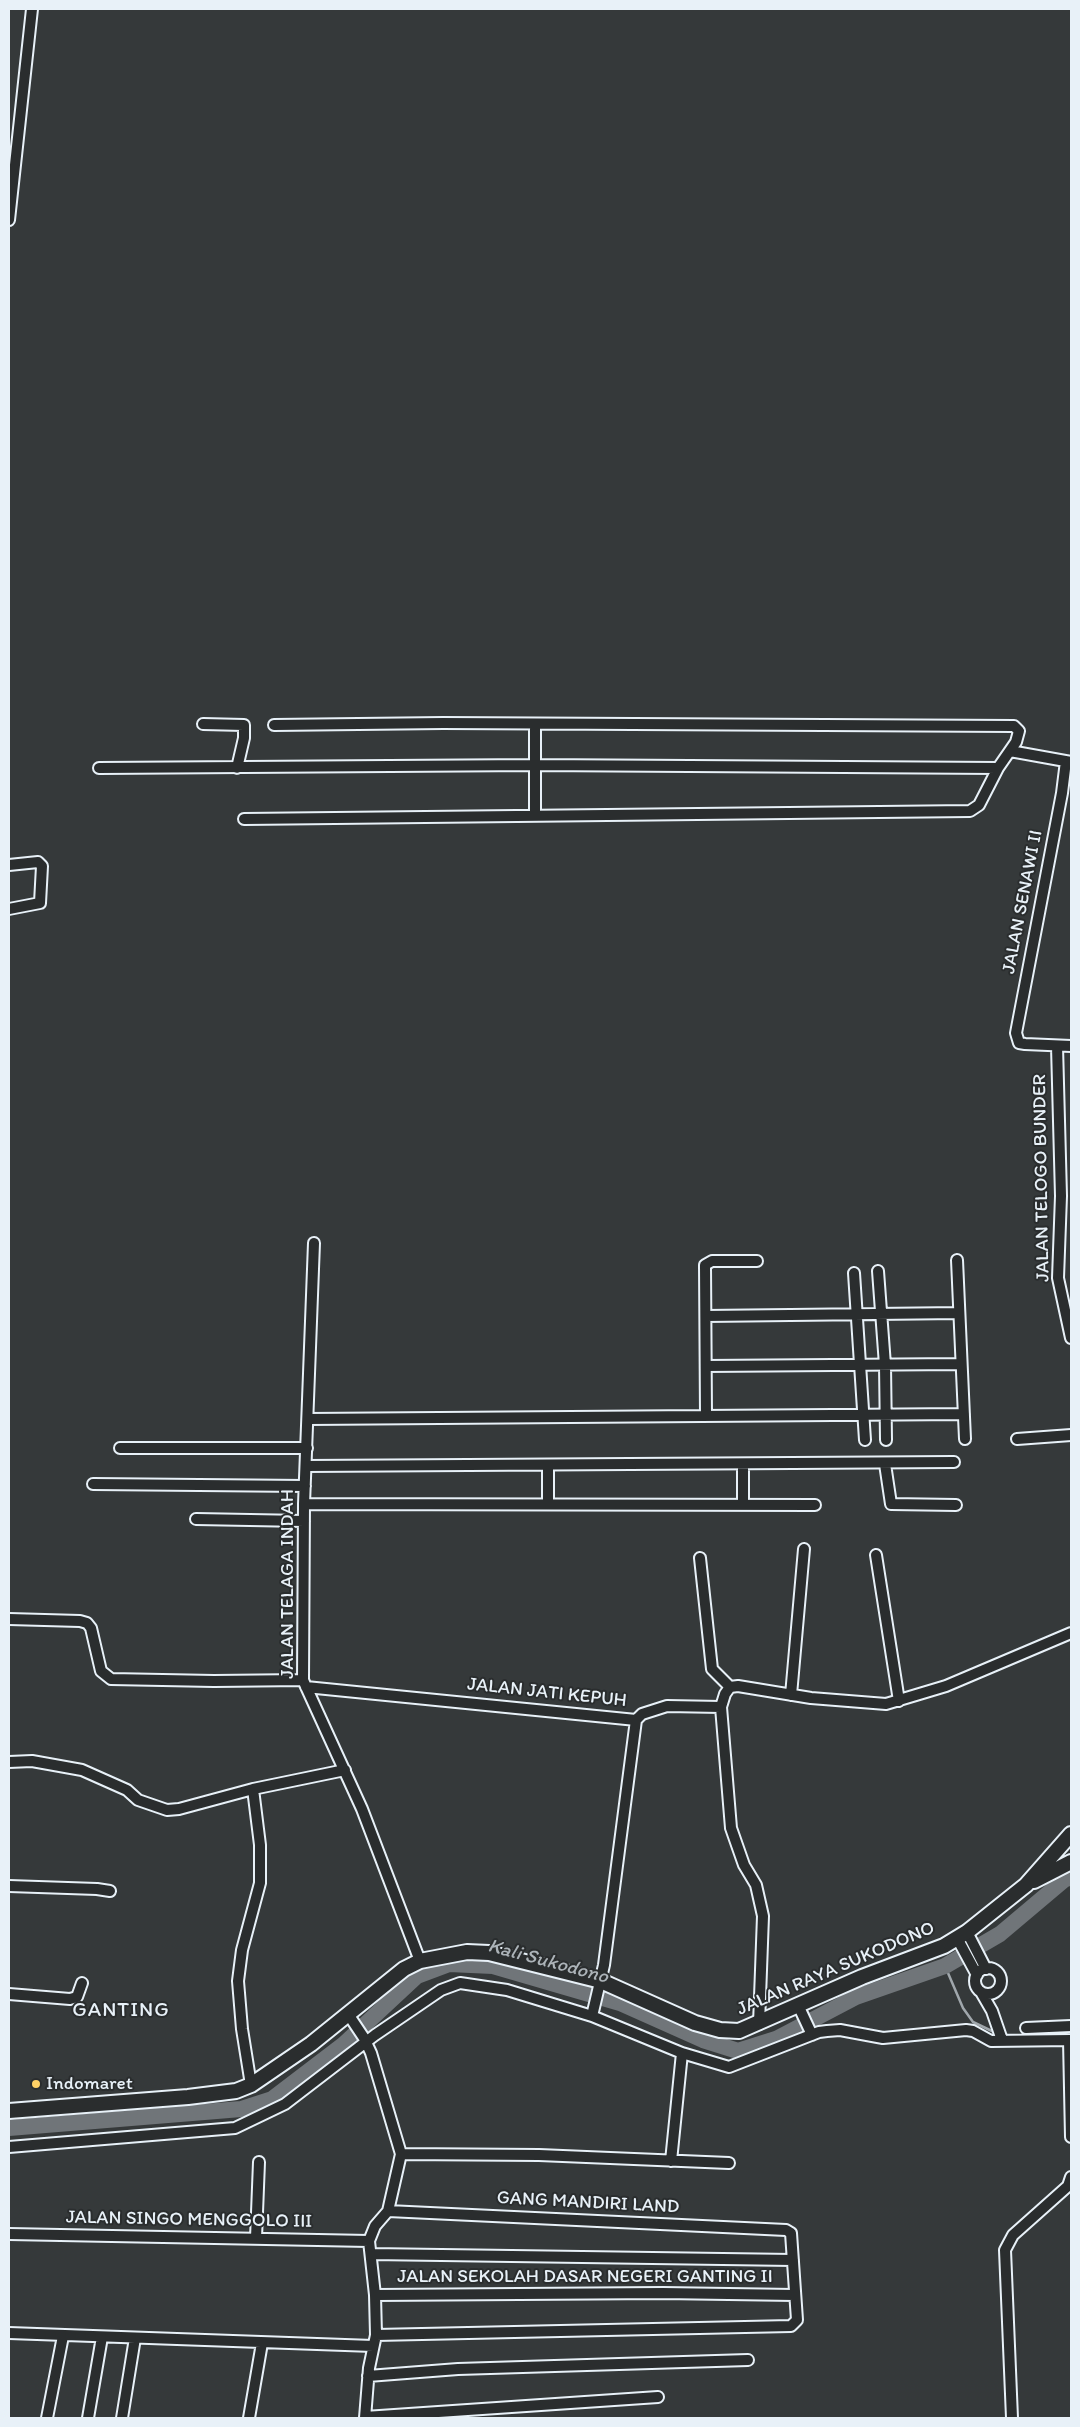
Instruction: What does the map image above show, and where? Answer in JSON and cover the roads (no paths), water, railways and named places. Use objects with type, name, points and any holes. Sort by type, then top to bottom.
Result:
[{"type":"main road","name":"JALAN RAYA SUKODONO","points":[[9,2111],[188,2097],[236,2091],[251,2085],[311,2044],[350,2015],[404,1969],[420,1961],[467,1952],[489,1953],[600,1984],[695,2023],[720,2030],[740,2031],[799,2007],[862,1977],[923,1955],[963,1937],[1026,1885],[1071,1834]]},
{"type":"main road","points":[[1060,1847],[1062,1856],[1070,1863]]},
{"type":"main road","name":"JALAN RAYA SUKODONO","points":[[1026,1885],[1070,1863]]},
{"type":"street","points":[[9,220],[32,9]]},
{"type":"street","points":[[202,724],[244,725],[242,768]]},
{"type":"street","points":[[535,724],[536,816]]},
{"type":"street","points":[[244,819],[970,811],[979,805],[998,768],[1019,736],[1019,731],[1014,726],[274,725]]},
{"type":"street","points":[[1010,751],[1068,762]]},
{"type":"street","name":"JALAN SENAWI II","points":[[1057,1046],[1020,1043],[1016,1033],[1068,762]]},
{"type":"street","points":[[99,768],[535,765],[998,768]]},
{"type":"street","points":[[9,865],[38,862],[42,866],[40,903],[9,908]]},
{"type":"street","points":[[1057,1046],[1071,1046]]},
{"type":"street","name":"JALAN TELOGO BUNDER","points":[[1057,1046],[1061,1196],[1058,1278],[1071,1338]]},
{"type":"street","name":"JALAN TELAGA INDAH","points":[[314,1243],[307,1448],[304,1504],[300,1521],[304,1683],[345,1770],[420,1961]]},
{"type":"street","points":[[957,1260],[960,1364],[965,1439]]},
{"type":"street","points":[[706,1416],[705,1263],[712,1261],[757,1261]]},
{"type":"street","points":[[878,1271],[885,1365],[886,1440]]},
{"type":"street","points":[[854,1273],[865,1440]]},
{"type":"street","points":[[706,1316],[959,1313]]},
{"type":"street","points":[[706,1366],[960,1364]]},
{"type":"street","points":[[308,1419],[964,1414]]},
{"type":"street","points":[[1017,1438],[1071,1435]]},
{"type":"street","points":[[120,1448],[307,1448]]},
{"type":"street","points":[[306,1466],[885,1464],[954,1462]]},
{"type":"street","points":[[743,1464],[743,1505]]},
{"type":"street","points":[[885,1464],[891,1504],[956,1505]]},
{"type":"street","points":[[548,1465],[548,1504]]},
{"type":"street","points":[[93,1484],[305,1486]]},
{"type":"street","points":[[304,1504],[814,1505]]},
{"type":"street","points":[[196,1519],[300,1521]]},
{"type":"street","points":[[791,1695],[804,1549]]},
{"type":"street","points":[[876,1555],[898,1701]]},
{"type":"street","points":[[700,1558],[712,1669],[730,1687]]},
{"type":"street","name":"JALAN JATI KEPUH","points":[[9,1618],[80,1621],[87,1623],[91,1628],[101,1671],[111,1679],[304,1683],[636,1720],[600,1984],[593,2013]]},
{"type":"street","points":[[760,2024],[763,1916],[756,1885],[744,1865],[731,1828],[721,1707],[725,1694],[730,1687],[738,1686],[791,1695],[886,1704],[946,1686],[1071,1634]]},
{"type":"street","points":[[636,1720],[642,1714],[667,1706],[721,1707]]},
{"type":"street","points":[[9,1762],[32,1761],[82,1770],[126,1790],[138,1800],[167,1810],[178,1809],[253,1789],[345,1770]]},
{"type":"street","points":[[251,2085],[242,2029],[238,1982],[242,1950],[260,1883],[260,1845],[253,1789]]},
{"type":"street","points":[[9,1886],[110,1891]]},
{"type":"street","points":[[963,1937],[981,1958],[986,1969]]},
{"type":"street","points":[[963,1937],[971,1964],[977,1975]]},
{"type":"street","points":[[992,2011],[996,1991],[1000,1984],[999,1976],[994,1970],[986,1969],[977,1975],[975,1983],[992,2011],[1002,2039]]},
{"type":"street","points":[[9,2147],[235,2128],[285,2104],[365,2040],[441,1990],[460,1983],[507,1990],[593,2013],[682,2053],[729,2067],[811,2031],[840,2030],[883,2038],[966,2030],[973,2031],[992,2041],[1071,2026]]},
{"type":"street","points":[[9,1994],[70,1999],[77,1997],[82,1984]]},
{"type":"street","points":[[981,1992],[989,1994],[996,1991]]},
{"type":"street","points":[[799,2007],[811,2031]]},
{"type":"street","points":[[350,2015],[365,2040],[401,2154],[388,2211],[375,2226],[369,2241],[375,2295],[376,2334],[368,2376],[365,2418],[658,2397]]},
{"type":"street","points":[[1034,2033],[1070,2040],[1071,2137]]},
{"type":"street","points":[[671,2161],[682,2053]]},
{"type":"street","points":[[401,2154],[539,2155],[729,2163]]},
{"type":"street","points":[[256,2238],[259,2162]]},
{"type":"street","points":[[1012,2418],[1005,2250],[1013,2235],[1070,2183]]},
{"type":"street","name":"GANG MANDIRI LAND","points":[[388,2211],[786,2230],[791,2233],[793,2260]]},
{"type":"street","name":"JALAN SINGO MENGGOLO III","points":[[9,2234],[369,2241]]},
{"type":"street","points":[[371,2254],[793,2260],[797,2320],[791,2326],[376,2334]]},
{"type":"street","name":"JALAN SEKOLAH DASAR NEGERI GANTING II","points":[[375,2295],[606,2293],[794,2295]]},
{"type":"street","points":[[9,2334],[373,2346]]},
{"type":"street","points":[[47,2418],[63,2336]]},
{"type":"street","points":[[88,2418],[102,2337]]},
{"type":"street","points":[[122,2418],[135,2338]]},
{"type":"street","points":[[249,2418],[262,2343]]},
{"type":"street","points":[[368,2376],[458,2369],[748,2360]]},
{"type":"waterway","name":"Kali Sukodono","points":[[9,2128],[241,2109],[272,2099],[344,2044],[417,1976],[449,1964],[493,1966],[620,2003],[703,2040],[738,2051],[776,2039],[856,1997],[945,1966],[1000,1934],[1064,1880],[1071,1877]]},
{"type":"waterway","points":[[945,1966],[963,2008],[973,2022],[996,2033]]},
{"type":"place","name":"Indomaret","points":[[36,2084]]},
{"type":"district","name":"GANTING","points":[[121,2011]]}]
